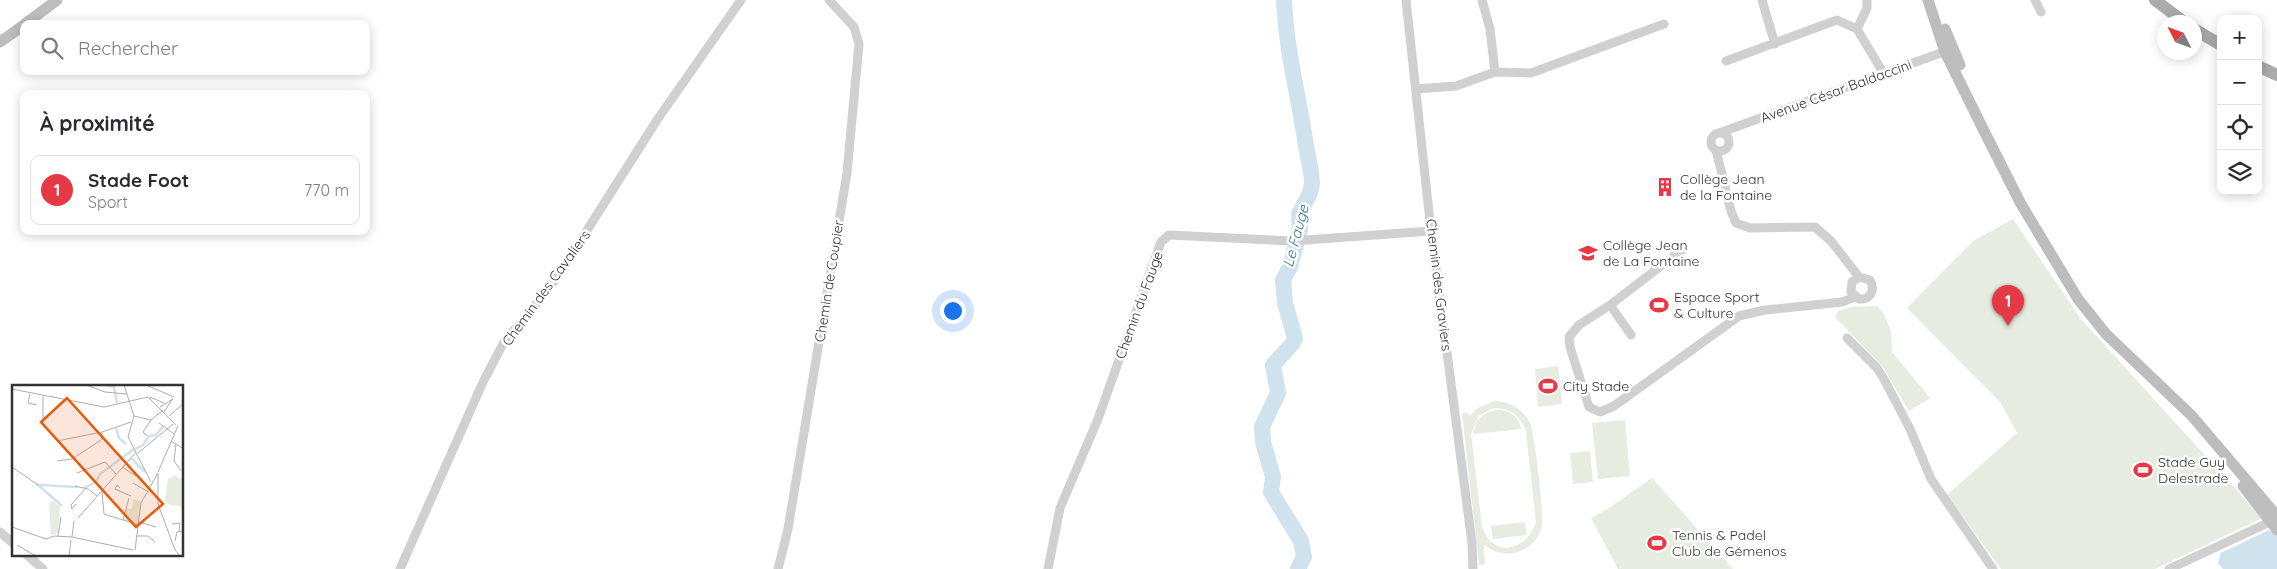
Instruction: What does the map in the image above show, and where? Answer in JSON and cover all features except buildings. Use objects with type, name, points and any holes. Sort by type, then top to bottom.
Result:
[{"type":"main road","points":[[30,20],[57,0]]},
{"type":"main road","points":[[1928,0],[1986,135],[2025,212],[2078,299],[2106,334],[2150,374],[2210,437],[2275,522]]},
{"type":"main road","points":[[1935,0],[1949,50]]},
{"type":"main road","points":[[2155,0],[2175,15]]},
{"type":"main road","points":[[0,42],[20,28]]},
{"type":"main road","points":[[2202,34],[2217,43]]},
{"type":"main road","points":[[2262,68],[2277,75]]},
{"type":"street","name":"Chemin des Cavaliers","points":[[400,569],[479,391],[505,340],[527,316],[558,276],[657,120],[741,0]]},
{"type":"street","name":"Chemin de Coupier","points":[[778,569],[788,529],[846,179],[859,44],[854,27],[829,0]]},
{"type":"street","name":"Chemin des Graviers","points":[[1406,0],[1431,231],[1470,523],[1474,569]]},
{"type":"street","points":[[1482,0],[1490,29],[1495,72]]},
{"type":"street","points":[[1762,0],[1775,44]]},
{"type":"street","points":[[1857,28],[1867,8],[1867,0]]},
{"type":"street","points":[[2035,0],[2042,12]]},
{"type":"street","points":[[1726,60],[1775,44],[1837,20],[1857,28],[1884,74]]},
{"type":"street","points":[[1416,89],[1456,86],[1495,72],[1531,73],[1664,24]]},
{"type":"street","name":"Avenue César Baldaccini","points":[[1719,133],[1949,50]]},
{"type":"street","points":[[1682,250],[1579,325],[1569,337],[1570,347],[1590,407],[1600,412],[1614,406],[1739,316],[1765,310],[1842,302],[1855,297],[1866,298],[1872,294],[1873,288],[1868,278],[1859,277],[1831,241],[1815,227],[1750,228],[1736,223],[1730,211],[1716,150],[1712,147],[1710,141],[1714,135],[1719,133],[1727,136],[1729,143],[1724,150],[1716,150]]},
{"type":"street","name":"Chemin du Fauge","points":[[1048,569],[1060,508],[1098,419],[1162,242],[1169,235],[1296,241],[1431,231]]},
{"type":"street","points":[[1855,297],[1851,292],[1850,286],[1859,277]]},
{"type":"street","points":[[1610,304],[1632,335]]},
{"type":"street","points":[[1847,338],[1877,368],[1910,429],[1931,479],[1992,569]]},
{"type":"street","points":[[2169,569],[2275,522]]},
{"type":"street","points":[[0,532],[12,542]]},
{"type":"street","points":[[28,556],[43,569]]},
{"type":"shaded area","points":[[2013,219],[2080,318],[2262,518],[2155,569],[2001,569],[1947,495],[2017,433],[2001,403],[1907,308],[1973,241]]},
{"type":"shaded area","points":[[1877,306],[1884,314],[1891,331],[1892,352],[1930,398],[1909,411],[1883,367],[1835,317],[1838,311],[1852,307]]},
{"type":"shaded area","name":"City Stade","points":[[1558,366],[1562,404],[1538,407],[1535,369]]},
{"type":"shaded area","points":[[1494,401],[1514,406],[1526,416],[1531,428],[1536,454],[1542,517],[1540,532],[1532,544],[1512,553],[1495,551],[1484,545],[1485,564],[1479,565],[1462,413],[1468,413],[1470,416],[1476,409]],"holes":[[[1493,408],[1510,411],[1518,417],[1526,432],[1536,522],[1532,532],[1525,540],[1518,545],[1510,547],[1494,544],[1487,537],[1482,527],[1471,434],[1478,416]]]},
{"type":"shaded area","points":[[1501,410],[1515,416],[1519,421],[1521,429],[1474,434],[1476,423],[1482,416]]},
{"type":"shaded area","points":[[1625,420],[1630,476],[1598,479],[1592,423]]},
{"type":"shaded area","points":[[1590,451],[1593,482],[1573,484],[1570,453]]},
{"type":"shaded area","name":"Tennis & Padel Club de Gémenos","points":[[1652,478],[1733,569],[1618,569],[1591,518],[1609,508]]},
{"type":"shaded area","points":[[1525,522],[1527,535],[1493,539],[1491,526]]},
{"type":"water","points":[[2269,530],[2277,536],[2277,569],[2223,569],[2218,563],[2221,553]]},
{"type":"waterway","name":"Le Fauge","points":[[1284,0],[1290,55],[1312,184],[1310,193],[1299,214],[1300,230],[1290,267],[1283,280],[1285,303],[1295,338],[1273,365],[1278,393],[1262,427],[1263,442],[1273,477],[1271,492],[1301,541],[1304,557],[1298,569]]},
{"type":"place","name":"Collège Jean de la Fontaine","points":[[1665,187]]},
{"type":"place","name":"Collège Jean de La Fontaine","points":[[1588,253]]},
{"type":"place","name":"Espace Sport & Culture","points":[[1659,305]]},
{"type":"place","name":"Stade Foot","points":[[2008,326]]},
{"type":"place","name":"City Stade","points":[[1548,386]]},
{"type":"place","name":"Stade Guy Delestrade","points":[[2143,470]]},
{"type":"place","name":"Tennis & Padel Club de Gémenos","points":[[1657,543]]}]
